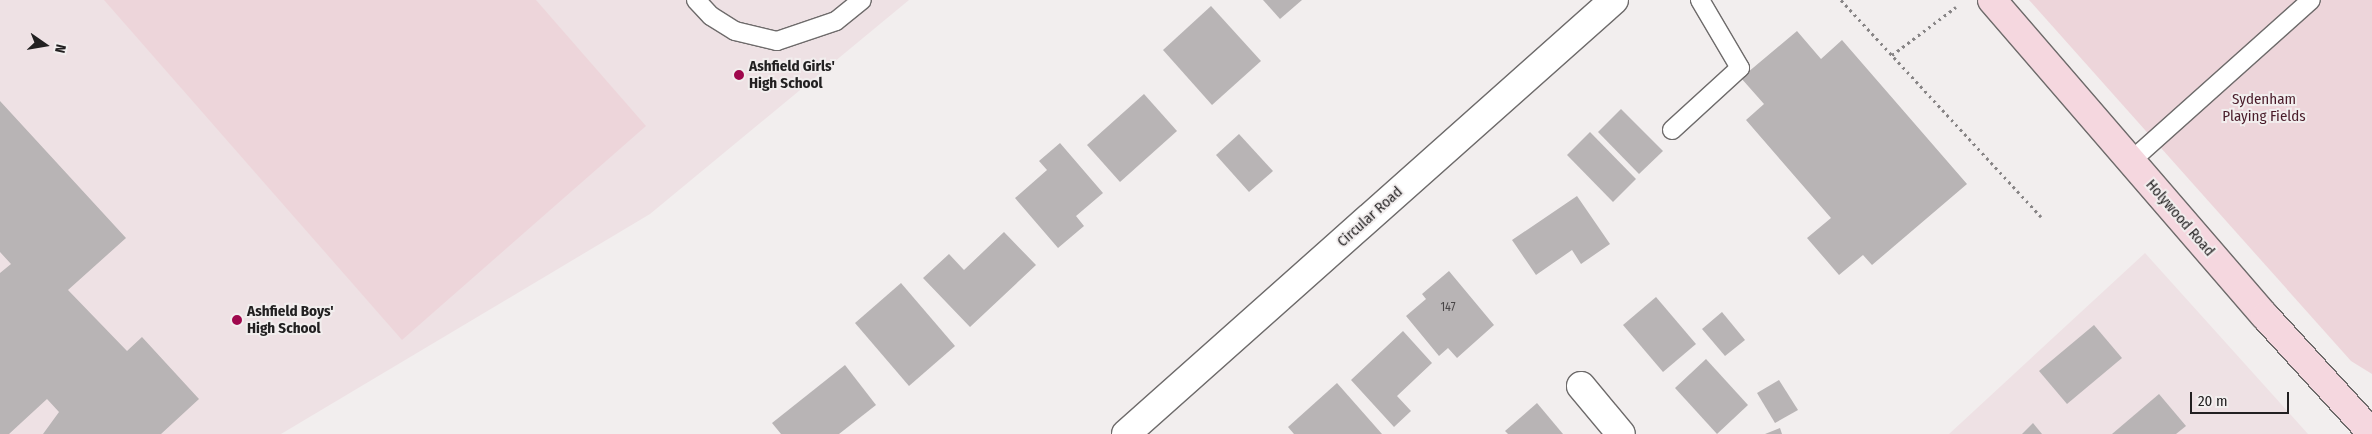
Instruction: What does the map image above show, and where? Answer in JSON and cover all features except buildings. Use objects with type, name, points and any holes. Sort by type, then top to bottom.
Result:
[{"type":"main road","name":"Holywood Road","points":[[1992,0],[2372,433]]},
{"type":"street","name":"Circular Road","points":[[1126,434],[1614,0]]},
{"type":"street","points":[[1582,386],[1621,434]]},
{"type":"lane","points":[[696,0],[710,16],[735,31],[777,40],[836,21],[862,0]]},
{"type":"lane","points":[[1672,130],[1740,68],[1700,0]]},
{"type":"lane","points":[[2132,161],[2311,0]]},
{"type":"path","points":[[1841,0],[2041,217]]},
{"type":"path","points":[[1892,55],[1956,7]]},
{"type":"shaded area","name":"Ashfield Boys' High School","points":[[0,0],[909,0],[650,214],[281,434],[0,434]]},
{"type":"shaded area","points":[[2145,253],[2308,434],[1949,434]]},
{"type":"green space","points":[[104,0],[536,0],[646,126],[402,340]]},
{"type":"green space","name":"Sydenham Playing Fields","points":[[2029,0],[2372,0],[2372,374],[2351,361]]},
{"type":"place","name":"Ashfield Girls' High School","points":[[739,75]]},
{"type":"place","name":"Ashfield Boys' High School","points":[[237,320]]}]
